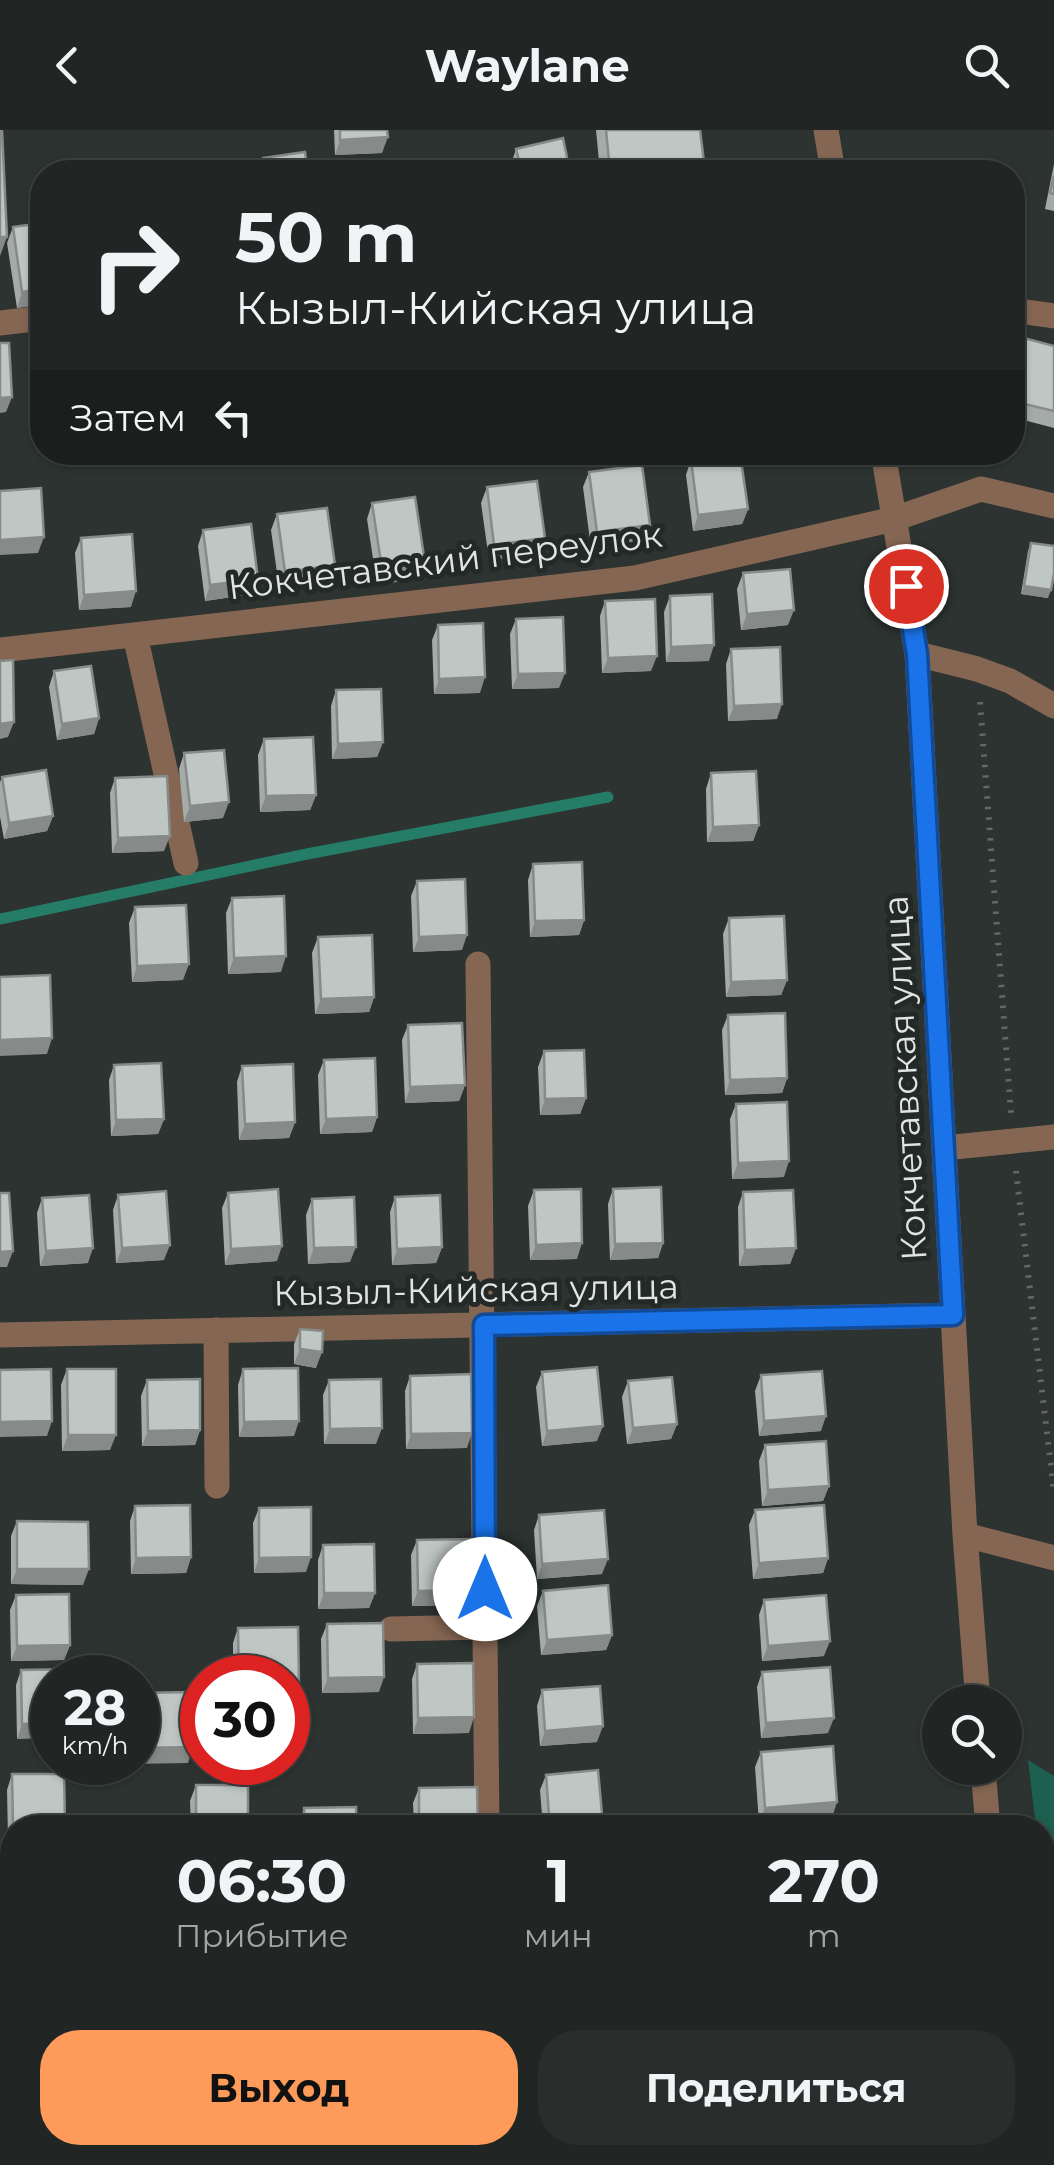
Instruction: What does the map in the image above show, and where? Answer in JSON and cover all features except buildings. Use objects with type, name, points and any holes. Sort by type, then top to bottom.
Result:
[{"type":"street","points":[[826,130],[831,160]]},
{"type":"street","points":[[1025,312],[1054,316]]},
{"type":"street","points":[[0,323],[30,319]]},
{"type":"street","name":"Кокчетавская улица","points":[[885,465],[917,654],[964,1535],[977,1685]]},
{"type":"street","name":"Кокчетавский переулок","points":[[0,650],[635,578],[894,519],[981,489],[1054,506]]},
{"type":"street","points":[[135,634],[186,863]]},
{"type":"street","points":[[917,654],[1010,681],[1054,706]]},
{"type":"street","points":[[478,964],[487,1815]]},
{"type":"street","points":[[944,1148],[1054,1137]]},
{"type":"street","name":"Кызыл-Кийская улица","points":[[0,1335],[953,1315]]},
{"type":"street","points":[[216,1330],[217,1486]]},
{"type":"street","points":[[964,1535],[1054,1558]]},
{"type":"street","points":[[392,1628],[486,1627]]},
{"type":"street","points":[[984,1785],[987,1815]]},
{"type":"path","points":[[980,698],[1011,1120]]},
{"type":"path","points":[[1016,1169],[1054,1492]]},
{"type":"green space","points":[[1028,1760],[1054,1776],[1054,1815],[1035,1815]]},
{"type":"waterway","points":[[0,919],[307,854],[608,797]]},
{"type":"route","points":[[485,1589],[484,1325],[953,1315],[917,654],[906,586]]}]
